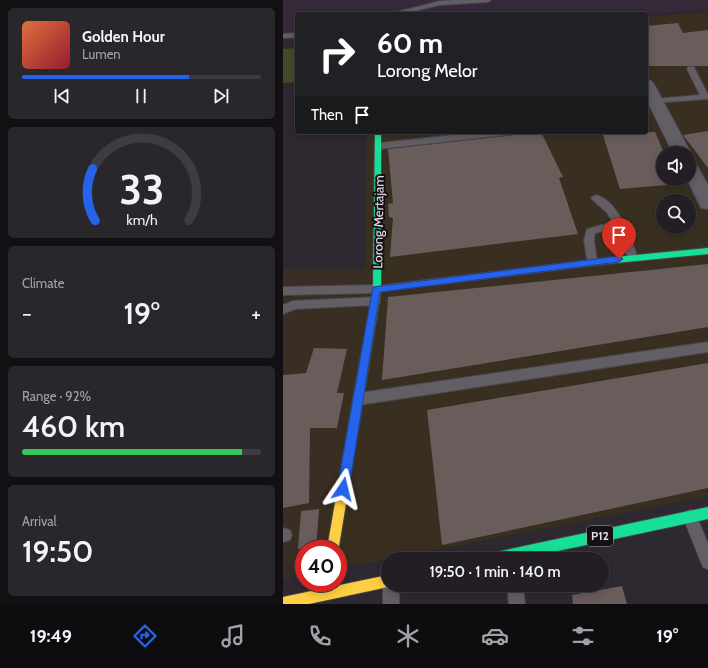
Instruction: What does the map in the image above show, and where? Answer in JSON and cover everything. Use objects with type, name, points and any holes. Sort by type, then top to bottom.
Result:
[{"type":"street","points":[[648,88],[678,146]]},
{"type":"street","name":"Lorong Mertajam","points":[[335,540],[377,289],[379,146],[377,134]]},
{"type":"street","points":[[696,180],[708,203]]},
{"type":"street","points":[[377,289],[592,262],[708,251]]},
{"type":"street","name":"P12","points":[[533,552],[708,513]]},
{"type":"street","points":[[347,586],[381,582]]},
{"type":"street","points":[[283,603],[318,592]]},
{"type":"lane","points":[[402,12],[440,3],[488,0]]},
{"type":"lane","points":[[283,36],[295,35]]},
{"type":"lane","points":[[655,101],[707,97],[691,69]]},
{"type":"lane","points":[[379,146],[487,134]]},
{"type":"lane","points":[[596,198],[607,206],[616,216],[633,258]]},
{"type":"lane","points":[[592,262],[589,240],[591,231],[620,224]]},
{"type":"lane","points":[[283,291],[377,289]]},
{"type":"lane","points":[[283,310],[293,305],[375,301]]},
{"type":"lane","points":[[359,399],[708,347]]},
{"type":"lane","points":[[690,517],[707,558]]},
{"type":"lane","points":[[391,592],[391,604]]},
{"type":"lane","points":[[516,592],[517,604]]},
{"type":"shaded area","points":[[283,0],[708,0],[708,9],[648,14],[648,12],[295,12],[295,41],[283,42]]},
{"type":"shaded area","points":[[708,12],[708,496],[424,552],[381,552],[381,561],[347,567],[347,540],[320,540],[365,269],[367,134],[648,134],[648,17]]},
{"type":"shaded area","points":[[283,269],[365,269],[320,540],[295,540],[295,577],[283,579]]},
{"type":"green space","points":[[295,48],[295,82],[283,83],[283,49]]},
{"type":"building","points":[[678,23],[683,33],[708,30],[708,66],[648,66],[648,26]]},
{"type":"building","points":[[708,131],[708,168],[696,152],[696,146],[691,146],[683,135]]},
{"type":"building","points":[[648,132],[655,132],[661,146],[656,146],[656,186],[620,189],[603,134],[648,134]]},
{"type":"building","points":[[523,134],[542,134],[563,177],[559,178],[578,234],[390,257],[393,218],[389,217],[388,204],[393,203],[388,149]]},
{"type":"building","points":[[708,264],[708,327],[382,380],[388,297]]},
{"type":"building","points":[[314,348],[347,349],[337,393],[344,393],[337,428],[310,428],[309,503],[283,508],[283,375],[306,373]]},
{"type":"building","points":[[708,363],[708,488],[442,545],[427,410]]},
{"type":"building","points":[[319,509],[317,540],[299,540],[301,511]]},
{"type":"building","points":[[622,586],[627,604],[573,604],[572,595],[589,592],[609,592],[609,588]]},
{"type":"traffic: fast","points":[[360,388],[377,289],[378,134]]},
{"type":"traffic: fast","points":[[605,261],[708,251]]},
{"type":"traffic: fast","points":[[525,552],[708,513]]},
{"type":"traffic: slow","points":[[335,540],[360,388]]},
{"type":"traffic: slow","points":[[283,603],[381,582]]},
{"type":"traffic: jam","points":[[377,289],[605,261]]},
{"type":"route","points":[[343,489],[377,289],[619,259]]}]
